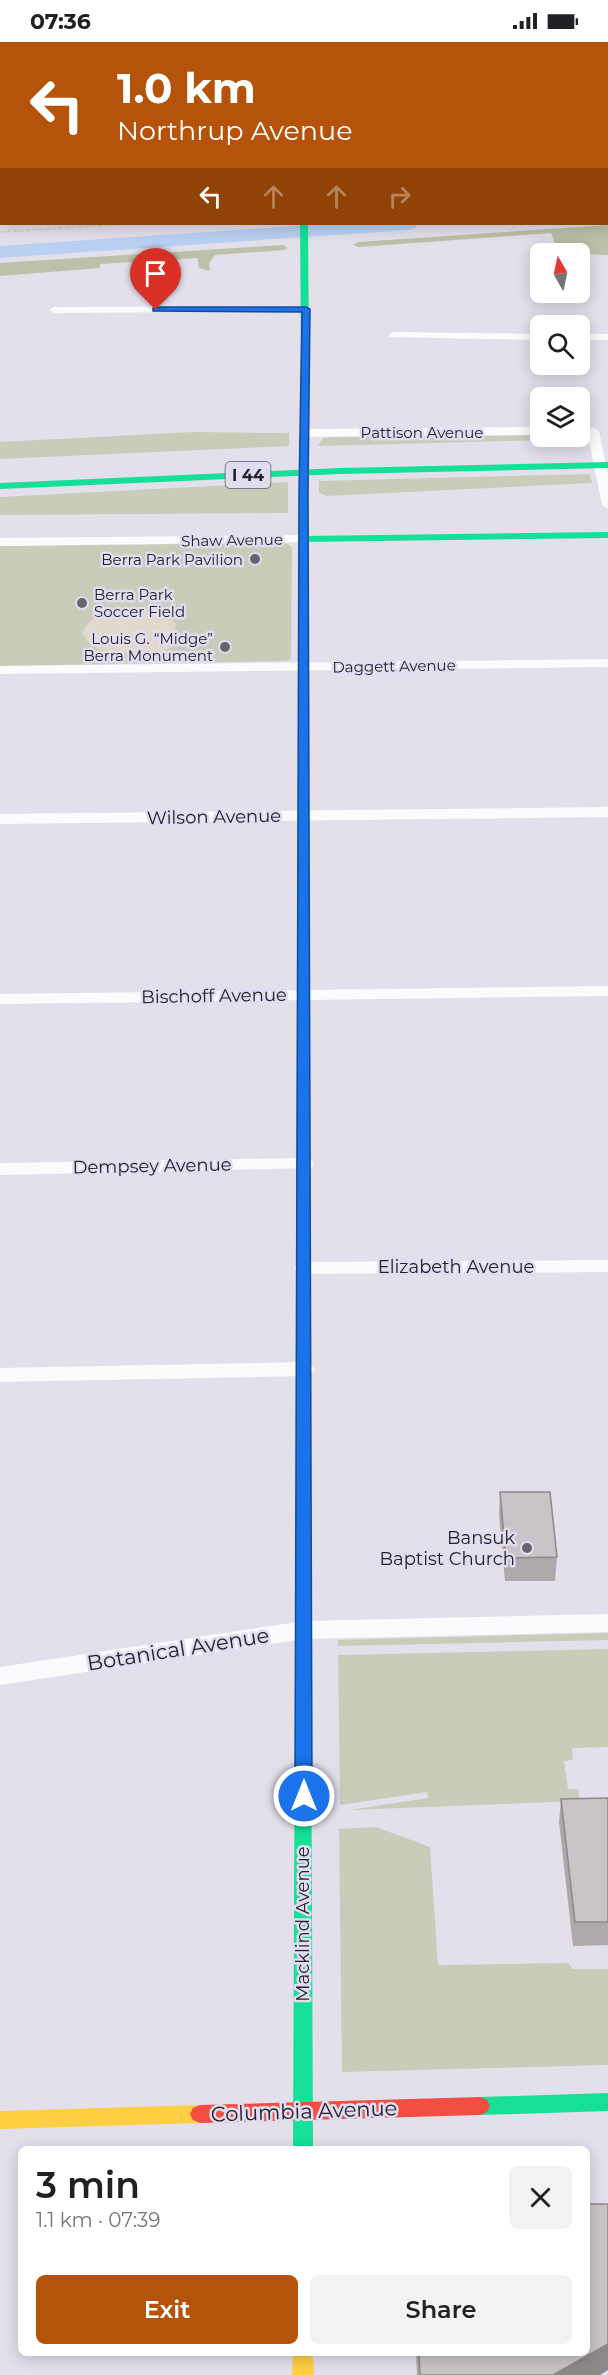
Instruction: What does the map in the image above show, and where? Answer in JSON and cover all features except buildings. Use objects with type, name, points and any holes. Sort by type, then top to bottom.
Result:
[{"type":"main road","name":"Macklind Avenue","points":[[303,2146],[304,539],[301,445],[306,309],[304,225]]},
{"type":"main road","name":"I 44","points":[[301,445],[317,455]]},
{"type":"main road","points":[[583,448],[608,447]]},
{"type":"main road","name":"I 44","points":[[0,486],[319,472],[604,469]]},
{"type":"main road","name":"Shaw Avenue","points":[[304,539],[608,535]]},
{"type":"main road","name":"Columbia Avenue","points":[[0,2120],[608,2102]]},
{"type":"main road","points":[[303,2356],[303,2375]]},
{"type":"street","points":[[55,310],[306,309]]},
{"type":"street","points":[[394,335],[530,337]]},
{"type":"street","points":[[590,337],[608,338]]},
{"type":"street","points":[[590,434],[608,431]]},
{"type":"street","name":"Pattison Avenue","points":[[301,445],[530,432]]},
{"type":"street","points":[[593,435],[604,469],[608,505]]},
{"type":"street","name":"Shaw Avenue","points":[[0,542],[304,539]]},
{"type":"street","name":"Daggett Avenue","points":[[0,670],[608,663]]},
{"type":"street","name":"Wilson Avenue","points":[[0,819],[608,812]]},
{"type":"street","name":"Bischoff Avenue","points":[[0,999],[608,991]]},
{"type":"street","name":"Dempsey Avenue","points":[[0,1168],[304,1164]]},
{"type":"street","name":"Elizabeth Avenue","points":[[304,1268],[608,1266]]},
{"type":"street","points":[[0,1375],[304,1368]]},
{"type":"street","name":"Botanical Avenue","points":[[0,1676],[304,1630],[608,1623]]},
{"type":"green space","points":[[608,225],[608,255],[590,254],[590,243],[554,243],[551,233],[359,247],[353,245],[358,242]]},
{"type":"green space","points":[[283,245],[287,248],[285,250],[215,255],[209,263],[210,271],[199,268],[197,258],[100,264],[100,268],[0,276],[0,263]]},
{"type":"green space","points":[[193,432],[289,433],[289,446],[0,459],[0,442]]},
{"type":"green space","points":[[530,435],[530,440],[318,446],[323,438]]},
{"type":"green space","points":[[590,474],[592,483],[326,496],[319,492],[319,481]]},
{"type":"green space","points":[[288,482],[288,513],[0,515],[0,497]]},
{"type":"green space","points":[[285,543],[292,547],[291,658],[288,661],[0,666],[0,546]]},
{"type":"green space","points":[[608,1633],[608,1640],[338,1646],[338,1640]]},
{"type":"green space","points":[[608,1649],[608,1747],[572,1748],[573,1760],[564,1761],[568,1789],[578,1789],[580,1801],[350,1810],[428,1798],[427,1792],[340,1805],[338,1655]]},
{"type":"green space","points":[[376,1827],[430,1847],[438,1965],[568,1963],[573,1969],[608,1969],[608,2065],[342,2072],[339,1829]]},
{"type":"sand","points":[[117,611],[155,612],[176,623],[172,647],[163,651],[106,651],[88,642],[82,633],[86,625],[100,616]]},
{"type":"waterway","points":[[0,252],[393,225]]},
{"type":"railway","points":[[0,232],[106,225]]},
{"type":"traffic: fast","points":[[304,225],[305,350]]},
{"type":"traffic: fast","points":[[0,486],[341,471],[608,465]]},
{"type":"traffic: fast","points":[[304,539],[608,535]]},
{"type":"traffic: fast","points":[[303,759],[303,1285]]},
{"type":"traffic: fast","points":[[303,1677],[303,2146]]},
{"type":"traffic: fast","points":[[480,2106],[608,2102]]},
{"type":"traffic: slow","points":[[303,759],[305,350]]},
{"type":"traffic: slow","points":[[303,1285],[303,1677]]},
{"type":"traffic: slow","points":[[0,2120],[200,2114]]},
{"type":"traffic: slow","points":[[303,2356],[303,2375]]},
{"type":"traffic: jam","points":[[200,2114],[480,2106]]},
{"type":"place","name":"Berra Park Pavilion","points":[[255,559]]},
{"type":"place","name":"Berra Park Soccer Field","points":[[82,603]]},
{"type":"place","name":"Louis G. “Midge” Berra Monument","points":[[225,647]]},
{"type":"place","name":"Bansuk Baptist Church","points":[[527,1548]]},
{"type":"route","points":[[156,310],[306,309],[303,493],[304,1796]]}]
